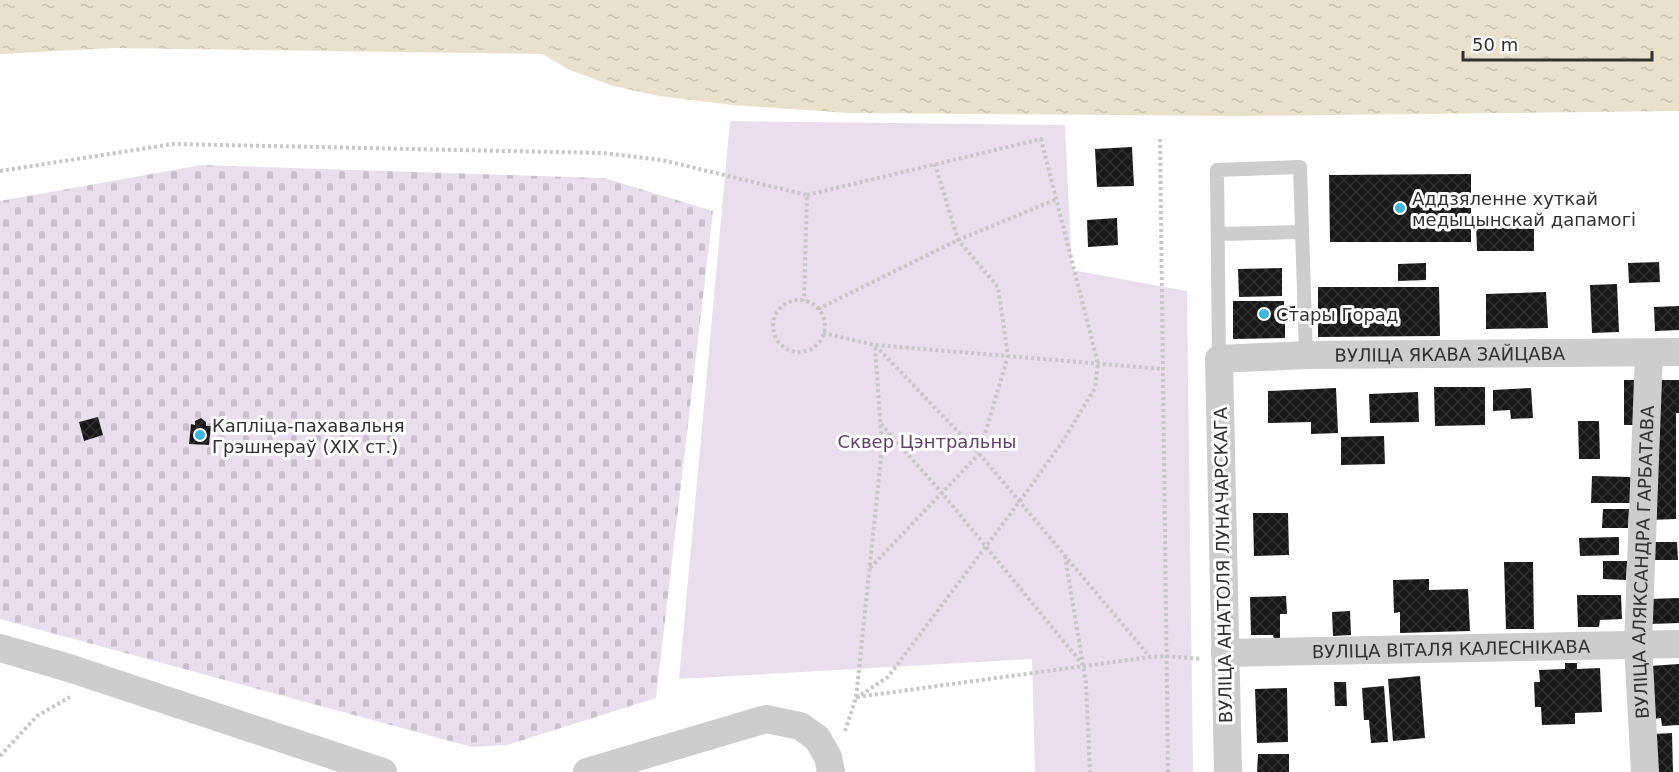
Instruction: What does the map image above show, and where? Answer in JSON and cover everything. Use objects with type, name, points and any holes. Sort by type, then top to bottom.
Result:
[{"type":"street","name":"ВУЛІЦА ЯКАВА ЗАЙЦАВА","points":[[1219,359],[1306,355],[1679,352]]},
{"type":"street","name":"ВУЛІЦА АЛЯКСАНДРА ГАРБАТАВА","points":[[1645,772],[1638,645],[1650,353]]},
{"type":"street","name":"ВУЛІЦА АНАТОЛЯ ЛУНАЧАРСКАГА","points":[[1219,359],[1228,772]]},
{"type":"street","name":"ВУЛІЦА ВІТАЛЯ КАЛЕСНІКАВА","points":[[1225,657],[1679,644]]},
{"type":"street","points":[[0,648],[69,668],[383,772]]},
{"type":"street","points":[[587,772],[766,719],[800,726],[817,738],[828,757],[831,772]]},
{"type":"lane","points":[[1219,359],[1217,170],[1300,167],[1306,355]]},
{"type":"lane","points":[[1218,234],[1302,232]]},
{"type":"path","points":[[0,171],[173,144],[603,153],[662,160],[807,195],[1041,139],[1098,364],[1095,388],[1063,441],[888,677],[855,698]]},
{"type":"path","points":[[1160,140],[1168,772]]},
{"type":"path","points":[[870,569],[979,454],[1008,356],[998,287],[958,240],[935,164]]},
{"type":"path","points":[[804,301],[807,195]]},
{"type":"path","points":[[818,309],[958,240],[1057,199]]},
{"type":"path","points":[[804,301],[818,309],[824,325],[823,333],[814,347],[797,352],[789,350],[776,338],[773,330],[776,314],[788,303],[804,301]]},
{"type":"path","points":[[823,333],[875,345],[1163,369]]},
{"type":"path","points":[[831,772],[855,698],[870,569],[882,448],[875,345]]},
{"type":"path","points":[[875,345],[979,454],[1150,657]]},
{"type":"path","points":[[880,423],[942,493],[1083,665]]},
{"type":"path","points":[[1064,553],[1083,665],[1090,772]]},
{"type":"path","points":[[855,698],[1150,657],[1225,657]]},
{"type":"path","points":[[0,756],[38,716],[73,696]]},
{"type":"green space","name":"Сквер Цэнтральны","points":[[730,121],[1065,125],[1072,270],[1187,291],[1193,772],[1035,772],[1032,659],[679,679]]},
{"type":"green space","points":[[202,165],[604,178],[713,211],[656,698],[507,745],[472,747],[0,619],[0,201]]},
{"type":"water","points":[[0,0],[1679,0],[1679,111],[1238,116],[849,113],[733,105],[659,96],[613,86],[570,70],[542,54],[114,48],[0,54]]},
{"type":"building","points":[[1132,147],[1134,186],[1097,187],[1095,149]]},
{"type":"building","name":"Аддзяленне хуткай медыцынскай дапамогі","points":[[1471,174],[1471,242],[1330,242],[1329,175]]},
{"type":"building","points":[[1117,218],[1118,245],[1088,247],[1087,220]]},
{"type":"building","points":[[1476,222],[1534,222],[1534,251],[1477,251]]},
{"type":"building","points":[[1659,262],[1660,282],[1629,283],[1628,263]]},
{"type":"building","points":[[1426,263],[1426,280],[1398,281],[1398,264]]},
{"type":"building","points":[[1282,268],[1282,296],[1239,297],[1238,269]]},
{"type":"building","points":[[1617,284],[1619,332],[1592,333],[1590,285]]},
{"type":"building","points":[[1318,287],[1439,287],[1440,336],[1318,337]]},
{"type":"building","points":[[1546,292],[1548,328],[1486,329],[1486,294]]},
{"type":"building","name":"Стары Горад","points":[[1233,301],[1284,301],[1284,307],[1295,306],[1295,322],[1285,322],[1285,338],[1233,339]]},
{"type":"building","points":[[1679,306],[1679,330],[1655,331],[1654,307]]},
{"type":"building","points":[[1624,380],[1640,380],[1639,425],[1624,425]]},
{"type":"building","points":[[1653,380],[1679,380],[1679,413],[1676,413],[1676,519],[1650,520]]},
{"type":"building","points":[[1434,387],[1485,387],[1485,425],[1435,426]]},
{"type":"building","points":[[1336,388],[1338,433],[1311,434],[1311,422],[1268,423],[1268,391]]},
{"type":"building","points":[[1531,388],[1533,418],[1511,419],[1510,410],[1493,411],[1493,390]]},
{"type":"building","points":[[1418,392],[1419,422],[1370,423],[1369,394]]},
{"type":"building","points":[[98,417],[103,435],[84,441],[79,422]]},
{"type":"building","name":"Капліца-пахавальня Грэшнераў (XIX ст.)","points":[[201,418],[206,422],[206,426],[211,426],[209,445],[189,444],[191,424],[195,425],[195,421]]},
{"type":"building","points":[[1578,421],[1599,421],[1600,459],[1579,459]]},
{"type":"building","points":[[1384,436],[1385,464],[1341,465],[1341,437]]},
{"type":"building","points":[[1592,476],[1632,477],[1631,503],[1591,503]]},
{"type":"building","points":[[1603,509],[1629,509],[1628,528],[1602,528]]},
{"type":"building","points":[[1253,513],[1288,513],[1289,555],[1254,556]]},
{"type":"building","points":[[1619,537],[1619,555],[1580,556],[1579,538]]},
{"type":"building","points":[[1652,542],[1677,542],[1678,560],[1652,560]]},
{"type":"building","points":[[1603,561],[1627,561],[1626,580],[1603,579]]},
{"type":"building","points":[[1504,562],[1533,562],[1534,629],[1506,629]]},
{"type":"building","points":[[1429,579],[1429,590],[1468,589],[1470,631],[1400,633],[1400,612],[1394,613],[1393,580]]},
{"type":"building","points":[[1577,595],[1621,595],[1622,619],[1600,620],[1599,627],[1578,627]]},
{"type":"building","points":[[1286,596],[1287,614],[1280,614],[1280,639],[1274,639],[1273,635],[1251,635],[1250,597]]},
{"type":"building","points":[[1679,598],[1679,623],[1650,624],[1649,599]]},
{"type":"building","points":[[1350,611],[1351,635],[1333,636],[1332,612]]},
{"type":"building","points":[[1565,663],[1577,663],[1577,669],[1600,668],[1602,712],[1575,713],[1575,724],[1542,725],[1541,707],[1535,707],[1534,682],[1540,682],[1539,670],[1565,669]]},
{"type":"building","points":[[1679,664],[1679,725],[1662,726],[1661,718],[1653,719],[1650,666]]},
{"type":"building","points":[[1420,676],[1425,738],[1393,741],[1388,679]]},
{"type":"building","points":[[1334,682],[1346,682],[1347,706],[1335,706]]},
{"type":"building","points":[[1384,686],[1388,742],[1371,743],[1369,720],[1364,720],[1362,688]]},
{"type":"building","points":[[1287,688],[1288,742],[1257,743],[1255,689]]},
{"type":"building","points":[[1672,733],[1673,772],[1656,772],[1654,734]]},
{"type":"building","points":[[1258,754],[1289,754],[1289,772],[1257,772]]},
{"type":"place","name":"Аддзяленне хуткай медыцынскай дапамогі","points":[[1400,208]]},
{"type":"place","name":"Стары Горад","points":[[1264,314]]},
{"type":"place","name":"Капліца-пахавальня Грэшнераў (XIX ст.)","points":[[200,435]]}]
